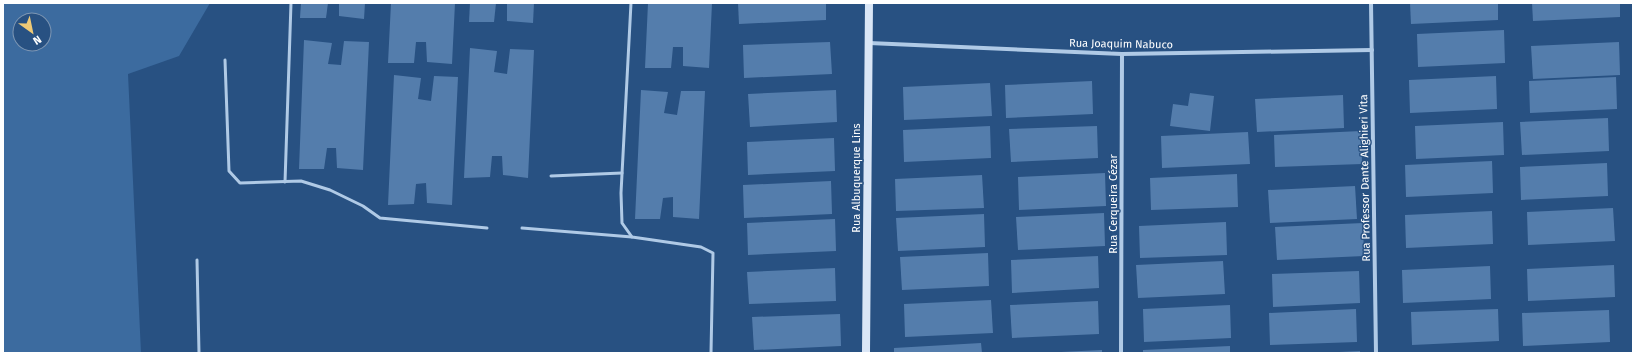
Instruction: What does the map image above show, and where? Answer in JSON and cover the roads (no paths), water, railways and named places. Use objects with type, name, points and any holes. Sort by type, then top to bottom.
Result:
[{"type":"street","name":"Rua Albuquerque Lins","points":[[866,353],[869,3]]},
{"type":"street","name":"Rua Professor Dante Alighieri Vita","points":[[1371,3],[1376,353]]},
{"type":"street","name":"Rua Joaquim Nabuco","points":[[869,43],[1122,54],[1372,50]]},
{"type":"street","name":"Rua Cerqueira Cézar","points":[[1121,353],[1122,54]]},
{"type":"lane","points":[[285,182],[291,3]]},
{"type":"lane","points":[[631,3],[622,173],[622,223],[632,237]]},
{"type":"lane","points":[[225,60],[229,171],[240,183],[301,181],[330,190],[363,206],[380,218],[487,228]]},
{"type":"lane","points":[[551,176],[622,173]]},
{"type":"lane","points":[[522,228],[632,237],[701,247],[713,253],[711,353]]},
{"type":"lane","points":[[197,260],[199,353]]}]
